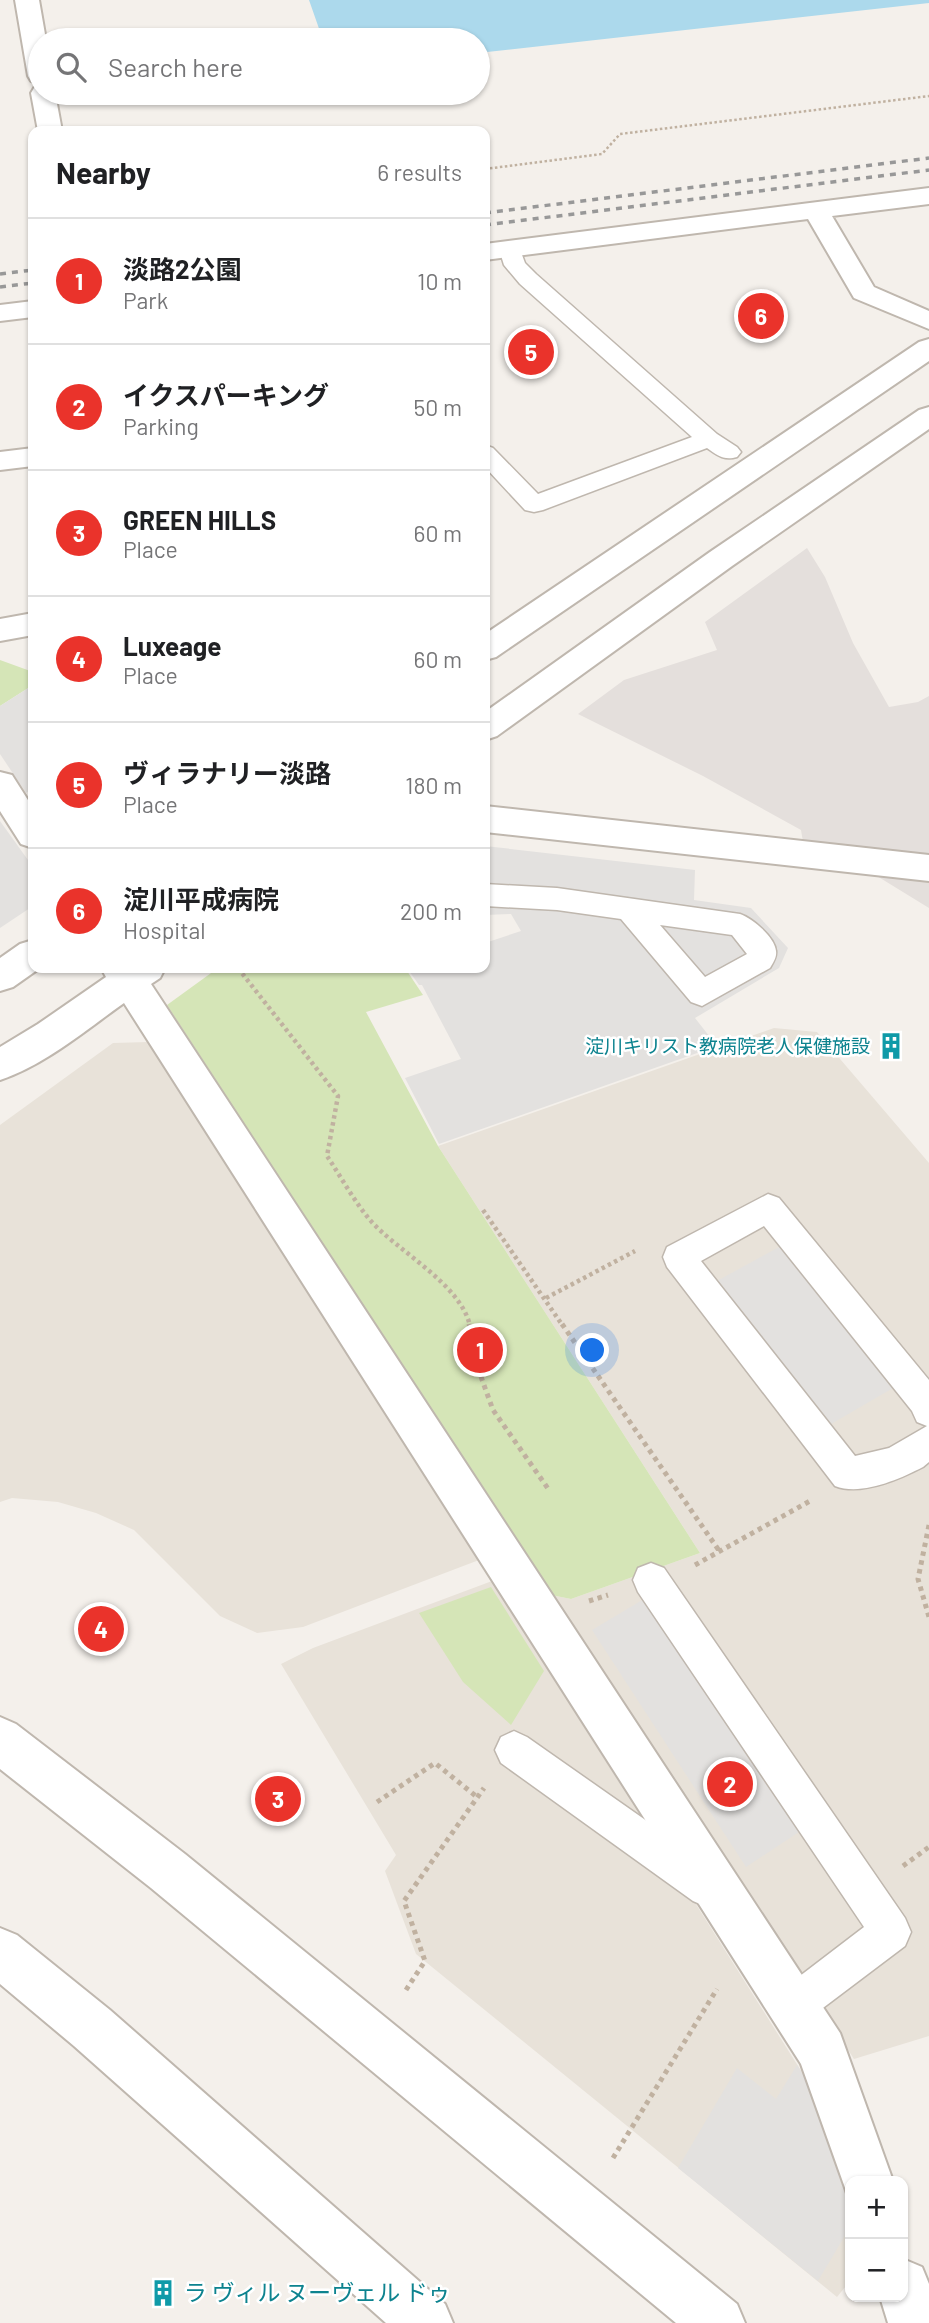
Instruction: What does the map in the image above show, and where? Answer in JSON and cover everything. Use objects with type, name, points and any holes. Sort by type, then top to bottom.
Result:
[{"type":"street","points":[[27,0],[32,28]]},
{"type":"street","points":[[45,105],[49,126]]},
{"type":"street","points":[[497,251],[929,196]]},
{"type":"street","points":[[816,211],[864,292],[929,321]]},
{"type":"street","points":[[0,313],[28,310]]},
{"type":"street","points":[[490,646],[759,471],[929,348]]},
{"type":"street","points":[[490,723],[759,471],[929,416]]},
{"type":"street","points":[[0,461],[28,458]]},
{"type":"street","points":[[0,630],[28,625]]},
{"type":"street","points":[[0,784],[28,827]]},
{"type":"street","points":[[490,820],[929,868]]},
{"type":"street","points":[[0,977],[28,957]]},
{"type":"street","points":[[0,1065],[51,1035],[131,973]]},
{"type":"street","points":[[132,973],[148,1008],[822,2051],[865,2176]]},
{"type":"street","points":[[0,1740],[179,1880],[718,2323]]},
{"type":"street","points":[[0,1952],[92,2028],[404,2315]]},
{"type":"street","points":[[908,2301],[915,2323]]},
{"type":"lane","points":[[497,251],[759,471]]},
{"type":"lane","points":[[490,458],[534,505],[759,471]]},
{"type":"lane","points":[[490,895],[557,899],[629,909]]},
{"type":"lane","points":[[929,1411],[925,1401],[768,1208],[680,1257],[847,1474],[885,1467],[914,1455],[929,1441]]},
{"type":"lane","points":[[652,1580],[891,1931],[793,2006]]},
{"type":"lane","points":[[514,1750],[725,1900]]},
{"type":"path","points":[[490,168],[601,154],[620,134],[929,96]]},
{"type":"path","points":[[242,973],[338,1096],[327,1156],[370,1220],[452,1294],[468,1317],[480,1374],[493,1409],[549,1490]]},
{"type":"path","points":[[483,1210],[720,1552]]},
{"type":"path","points":[[546,1298],[643,1247],[680,1257]]},
{"type":"path","points":[[542,1618],[699,1563],[843,1482],[847,1474]]},
{"type":"path","points":[[929,1525],[918,1579],[929,1617]]},
{"type":"path","points":[[406,1990],[425,1961],[404,1901],[477,1797],[514,1750]]},
{"type":"path","points":[[377,1802],[435,1763],[477,1797]]},
{"type":"path","points":[[613,2158],[749,1937]]},
{"type":"shaded area","points":[[807,548],[825,577],[853,643],[889,707],[918,702],[929,696],[929,858],[803,842],[801,830],[703,776],[578,714],[624,680],[717,650],[705,622]]},
{"type":"shaded area","points":[[28,688],[26,793],[0,754],[0,706]]},
{"type":"shaded area","points":[[0,821],[28,860],[28,909],[0,928]]},
{"type":"shaded area","points":[[490,847],[695,870],[694,900],[751,908],[788,948],[779,968],[695,1018],[717,1046],[439,1144],[405,1078],[461,1059],[422,985],[419,985],[411,973],[490,973],[490,941],[521,931],[511,914],[490,915]]},
{"type":"shaded area","points":[[872,873],[929,880],[929,908]]},
{"type":"shaded area","points":[[774,1028],[817,1032],[929,1163],[929,2036],[854,2059],[551,1595],[571,1599],[700,1553],[438,1146]]},
{"type":"shaded area","points":[[148,1042],[479,1560],[303,1627],[257,1633],[220,1616],[134,1530],[96,1513],[58,1502],[12,1498],[0,1502],[0,1125],[113,1043]]},
{"type":"shaded area","points":[[781,1246],[893,1388],[826,1427],[715,1282]]},
{"type":"shaded area","points":[[492,1581],[805,2077],[845,2193],[845,2287],[837,2297],[416,1954],[385,1871],[396,1855],[281,1664],[313,1648]]},
{"type":"shaded area","points":[[644,1599],[799,1832],[746,1867],[592,1630]]},
{"type":"shaded area","points":[[797,2065],[805,2077],[845,2193],[845,2235],[818,2281],[678,2168],[737,2068],[776,2099]]},
{"type":"green space","points":[[0,660],[28,670],[28,688],[0,706]]},
{"type":"green space","points":[[211,973],[408,973],[423,995],[366,1012],[438,1146],[700,1553],[571,1599],[551,1595],[167,1005]]},
{"type":"green space","points":[[491,1587],[544,1671],[511,1725],[463,1682],[419,1613]]},
{"type":"water","points":[[309,0],[929,0],[929,3],[490,52],[490,28],[319,28]]},
{"type":"railway","points":[[490,212],[929,158]]},
{"type":"railway","points":[[490,224],[929,170]]},
{"type":"railway","points":[[0,274],[28,271]]},
{"type":"railway","points":[[0,287],[28,284]]},
{"type":"place","name":"淀川平成病院","points":[[761,316]]},
{"type":"place","name":"ヴィラナリー淡路","points":[[531,352]]},
{"type":"place","name":"淀川キリスト教病院老人保健施設","points":[[891,1046]]},
{"type":"place","name":"淡路2公園","points":[[480,1350]]},
{"type":"place","name":"Luxeage","points":[[101,1629]]},
{"type":"place","name":"イクスパーキング","points":[[730,1784]]},
{"type":"place","name":"GREEN HILLS","points":[[278,1799]]},
{"type":"place","name":"ラ ヴィル ヌーヴェル ドゥ","points":[[163,2293]]}]
